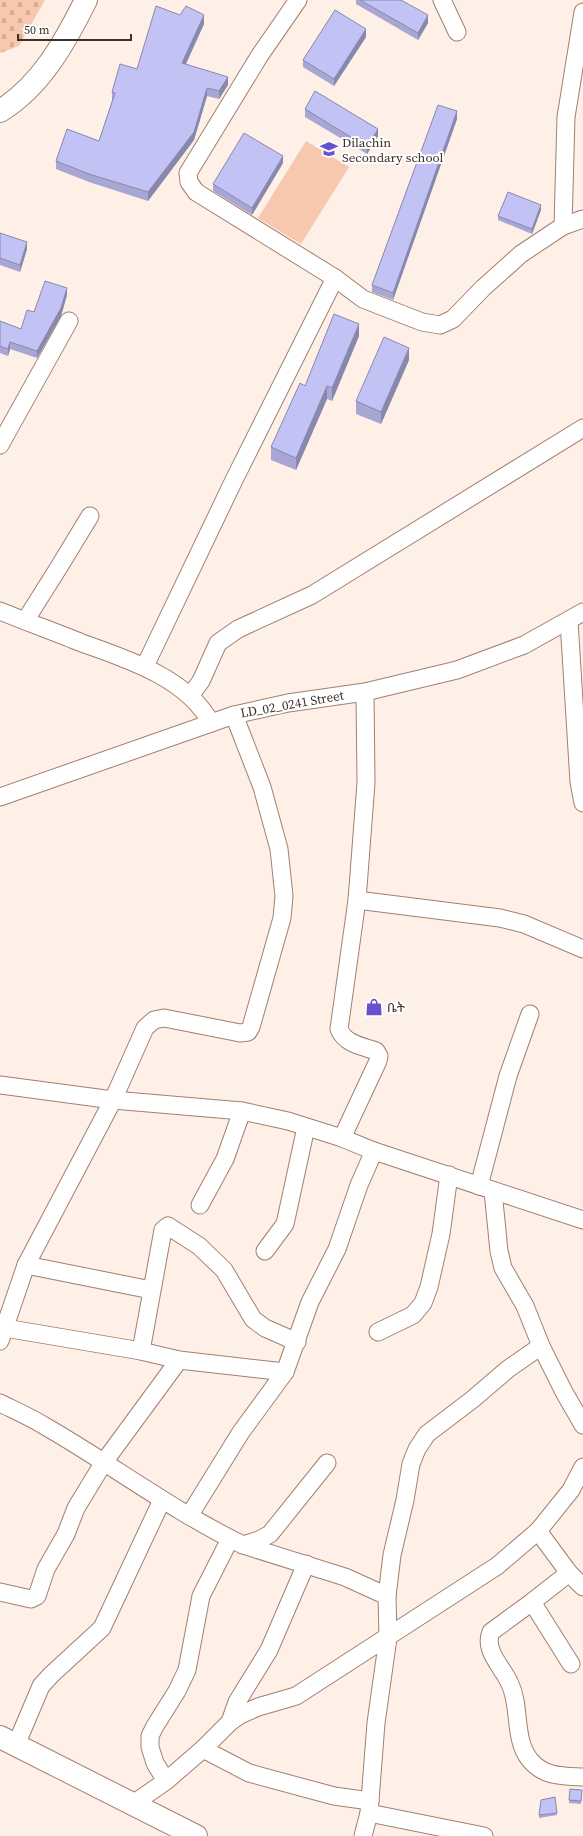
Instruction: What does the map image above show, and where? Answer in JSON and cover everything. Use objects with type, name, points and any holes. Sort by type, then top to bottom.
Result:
[{"type":"main road","points":[[0,112],[13,104],[43,73],[67,37],[86,0]]},
{"type":"main road","points":[[8,1741],[196,1836]]},
{"type":"street","points":[[298,0],[260,54],[188,173],[189,182],[196,192],[335,278],[363,299],[422,322],[440,325],[453,319],[483,288],[521,254],[563,226],[583,219]]},
{"type":"street","points":[[442,0],[457,32]]},
{"type":"street","points":[[563,226],[566,117],[583,12]]},
{"type":"street","points":[[145,666],[234,480],[335,278]]},
{"type":"street","points":[[0,445],[69,321]]},
{"type":"street","points":[[190,696],[201,681],[218,643],[238,629],[312,595],[583,428]]},
{"type":"street","points":[[25,621],[60,567],[90,516]]},
{"type":"street","points":[[0,611],[145,666],[190,696],[204,710],[211,722]]},
{"type":"street","points":[[576,617],[579,782],[583,803]]},
{"type":"street","name":"LD_02_0241 Street","points":[[0,797],[234,715],[288,703],[365,692],[457,670],[524,645],[576,617]]},
{"type":"street","points":[[342,1138],[379,1056],[376,1051],[348,1041],[342,1037],[339,1029],[357,900],[366,783],[365,692]]},
{"type":"street","points":[[234,715],[262,787],[279,849],[284,896],[282,918],[251,1027],[248,1032],[240,1033],[164,1018],[154,1020],[145,1028],[113,1100],[26,1265],[3,1334],[141,1351],[179,1360],[285,1372]]},
{"type":"street","points":[[357,900],[500,918],[524,924],[583,949]]},
{"type":"street","points":[[530,1014],[508,1076],[486,1189],[503,1268],[525,1306],[541,1346],[564,1392],[583,1425]]},
{"type":"street","points":[[0,1085],[113,1100],[242,1111],[306,1127],[342,1138],[374,1152],[449,1175],[486,1189],[583,1220]]},
{"type":"street","points":[[200,1205],[225,1159],[242,1111]]},
{"type":"street","points":[[265,1251],[285,1224],[306,1127]]},
{"type":"street","points":[[189,1516],[241,1432],[285,1372],[297,1342],[310,1302],[337,1249],[359,1185],[374,1152]]},
{"type":"street","points":[[378,1332],[413,1315],[423,1303],[429,1287],[441,1234],[449,1175]]},
{"type":"street","points":[[141,1351],[163,1230],[168,1226],[199,1246],[224,1270],[253,1319],[265,1328],[297,1342]]},
{"type":"street","points":[[26,1265],[151,1290]]},
{"type":"street","points":[[363,1836],[369,1807],[376,1723],[388,1638],[387,1596],[392,1555],[405,1500],[411,1464],[417,1449],[427,1434],[473,1399],[508,1369],[541,1346]]},
{"type":"street","points":[[0,1592],[31,1599],[37,1596],[46,1569],[66,1534],[76,1508],[104,1462],[179,1360]]},
{"type":"street","points":[[0,1403],[42,1424],[162,1500],[237,1542],[345,1577],[387,1596]]},
{"type":"street","points":[[237,1542],[259,1540],[270,1534],[327,1463]]},
{"type":"street","points":[[133,1804],[166,1781],[203,1749],[230,1722],[240,1715],[296,1696],[388,1638],[497,1566],[538,1531],[571,1490],[583,1467]]},
{"type":"street","points":[[8,1741],[41,1686],[102,1628],[162,1500]]},
{"type":"street","points":[[538,1531],[569,1573],[583,1587]]},
{"type":"street","points":[[166,1781],[155,1763],[150,1747],[150,1736],[177,1691],[187,1670],[200,1596],[237,1542]]},
{"type":"street","points":[[230,1722],[237,1702],[269,1650],[306,1564]]},
{"type":"street","points":[[569,1573],[491,1632],[488,1639],[489,1647],[510,1684],[517,1703],[521,1742],[529,1759],[540,1770],[553,1776],[583,1777]]},
{"type":"street","points":[[532,1602],[571,1664]]},
{"type":"street","points":[[203,1749],[249,1773],[369,1807],[484,1836]]},
{"type":"green space","points":[[0,0],[45,0],[19,46],[0,53]]},
{"type":"green space","points":[[306,141],[349,167],[301,244],[258,218]]},
{"type":"building","points":[[360,0],[401,0],[428,15],[418,33]]},
{"type":"building","points":[[156,6],[180,15],[186,6],[204,15],[182,63],[228,77],[219,91],[207,88],[194,132],[148,192],[89,174],[56,161],[67,129],[99,141],[115,93],[112,92],[120,64],[137,69]]},
{"type":"building","points":[[335,10],[366,29],[334,79],[303,60]]},
{"type":"building","points":[[315,91],[378,129],[367,147],[305,109]]},
{"type":"building","points":[[438,105],[457,111],[393,293],[372,285]]},
{"type":"building","points":[[244,133],[283,156],[252,208],[213,184]]},
{"type":"building","points":[[508,192],[541,205],[532,229],[498,216]]},
{"type":"building","points":[[0,233],[27,242],[20,265],[0,258]]},
{"type":"building","points":[[45,281],[67,288],[61,308],[37,351],[10,342],[8,349],[0,346],[0,321],[21,329],[27,310],[34,312]]},
{"type":"building","points":[[334,314],[359,324],[332,388],[327,386],[296,458],[271,447],[300,383],[305,386]]},
{"type":"building","points":[[384,337],[409,348],[381,412],[356,401]]},
{"type":"building","points":[[570,1789],[582,1790],[581,1801],[569,1800]]},
{"type":"building","points":[[555,1797],[557,1813],[539,1815],[541,1800]]},
{"type":"place","name":"Dilachin Secondary school","points":[[329,149]]},
{"type":"place","name":"ቤት","points":[[374,1007]]}]
